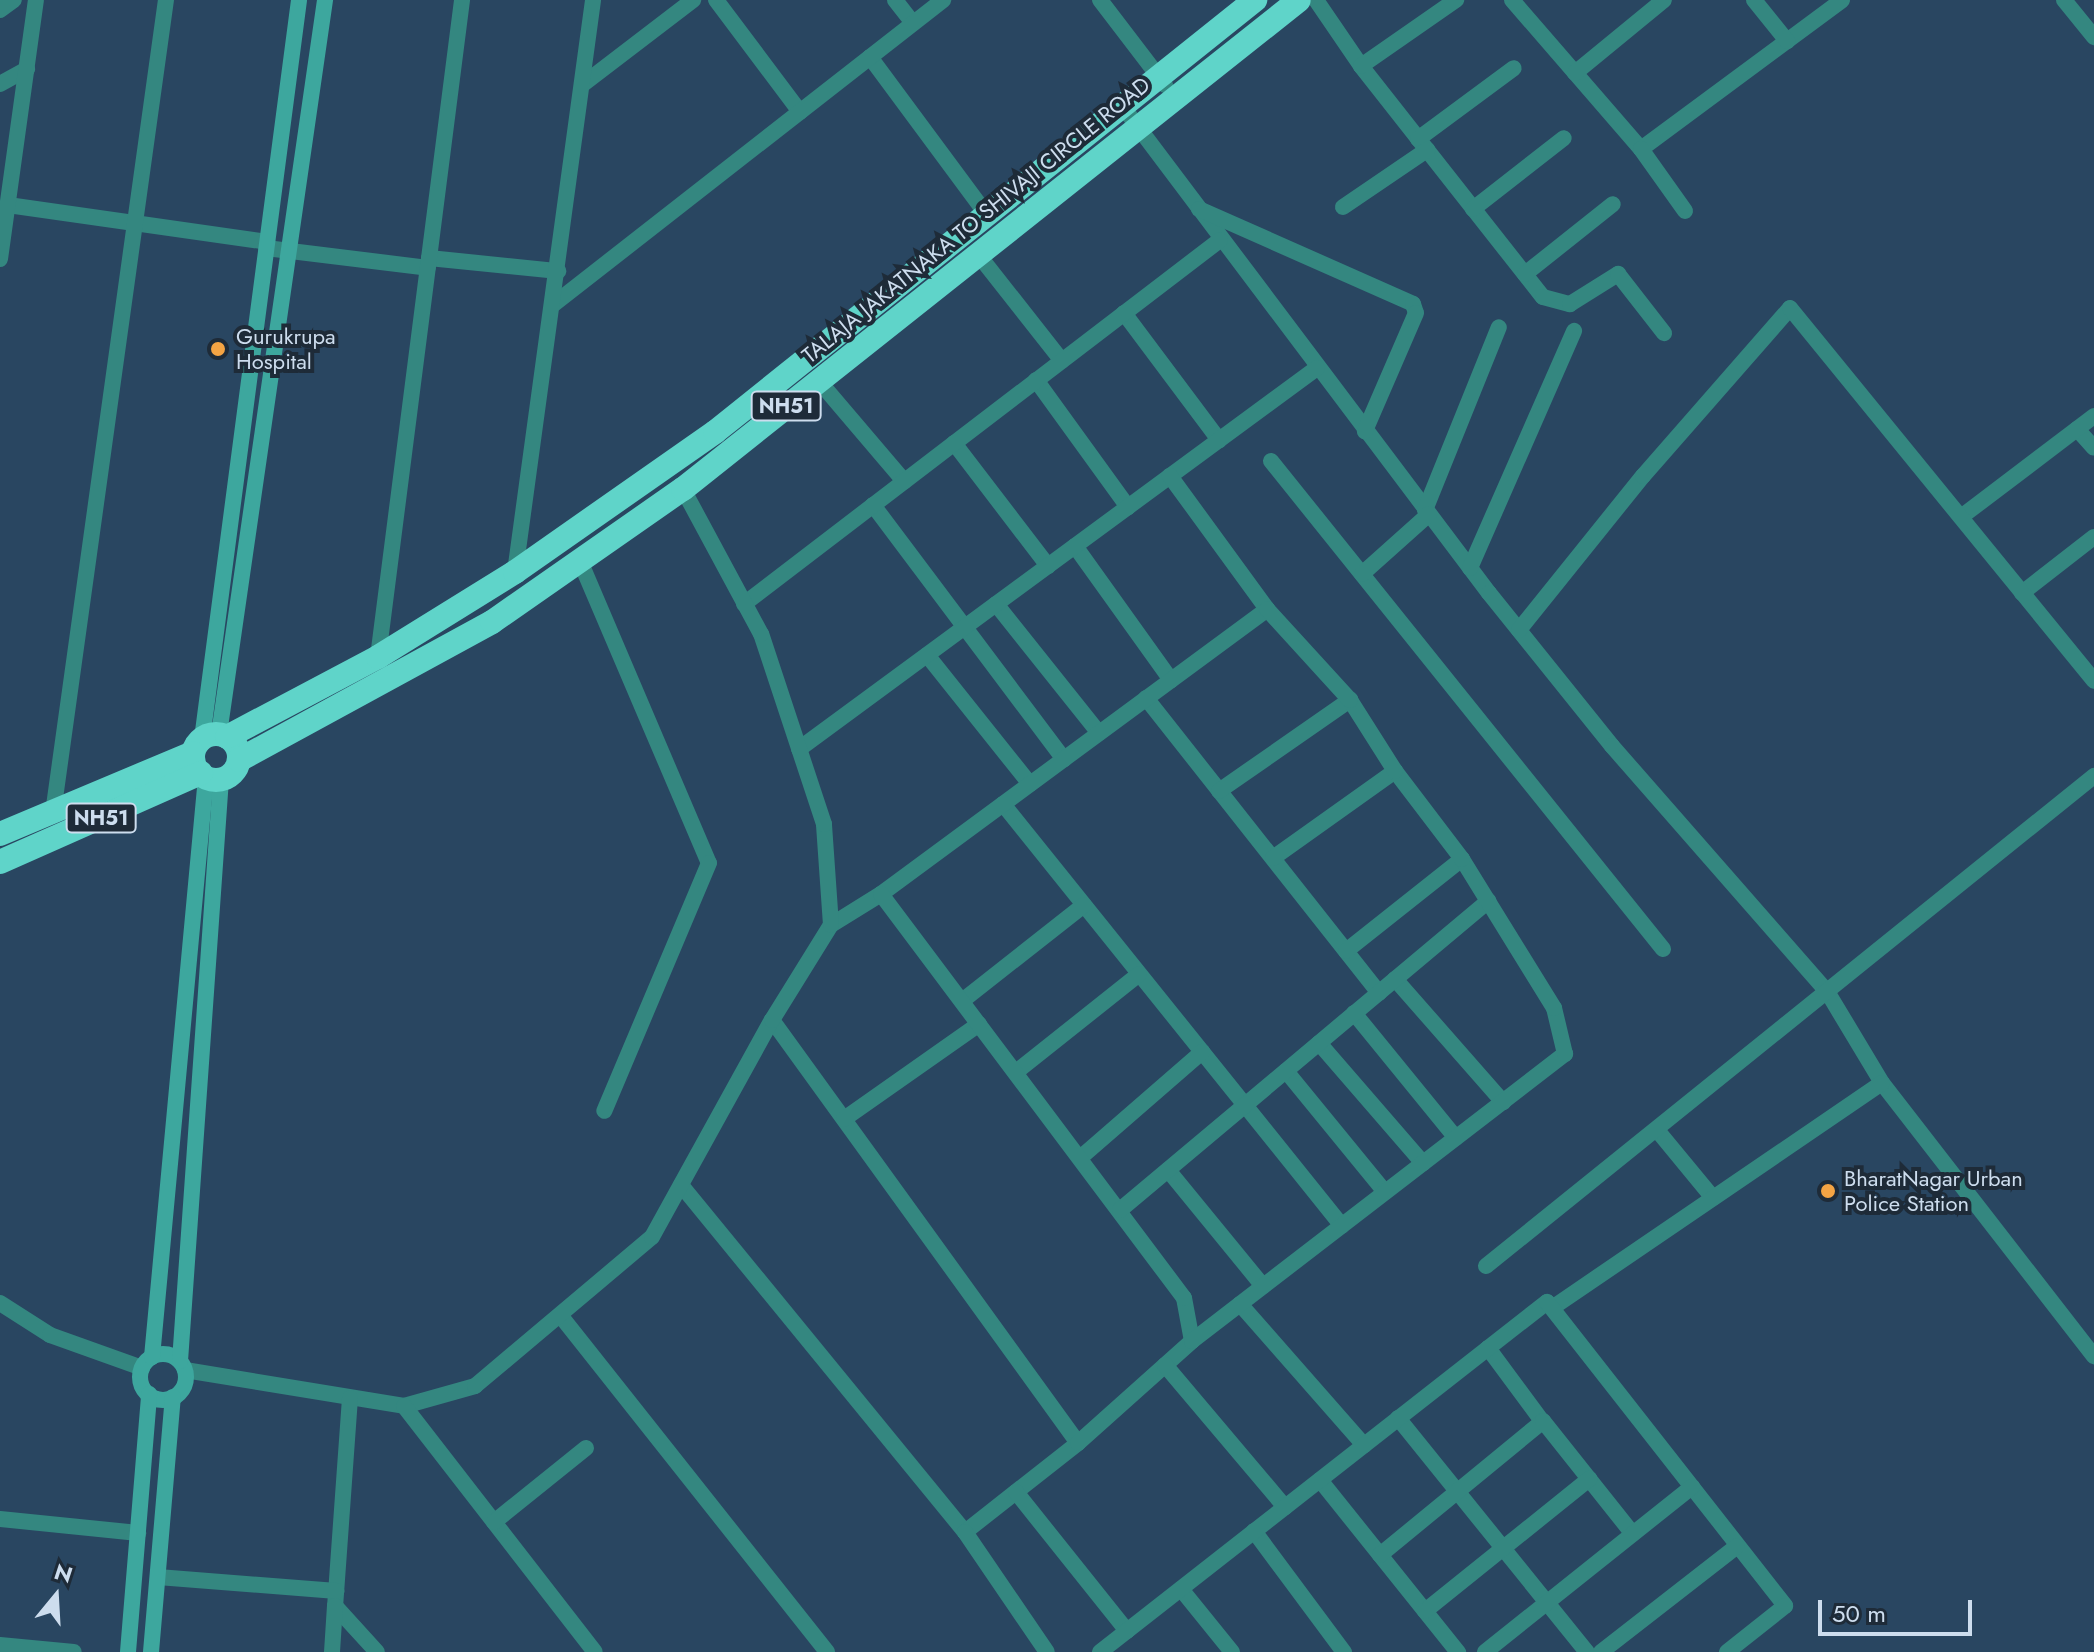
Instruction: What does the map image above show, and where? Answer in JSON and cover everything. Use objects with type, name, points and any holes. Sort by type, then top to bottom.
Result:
[{"type":"highway","name":"TALAJA JAKATNAKA TO SHIVAJI CIRCLE ROAD","points":[[0,834],[210,756],[239,760],[482,628],[683,489],[977,253],[1166,87],[1255,0]]},
{"type":"highway","name":"TALAJA JAKATNAKA TO SHIVAJI CIRCLE ROAD","points":[[1166,87],[1299,0]]},
{"type":"highway","name":"TALAJA JAKATNAKA TO SHIVAJI CIRCLE ROAD","points":[[0,862],[210,756],[515,572],[715,432],[987,215],[1130,116]]},
{"type":"street","points":[[0,10],[14,0]]},
{"type":"street","points":[[0,259],[36,0]]},
{"type":"street","points":[[53,813],[166,0]]},
{"type":"street","points":[[128,1652],[149,1394],[140,1378],[147,1362],[266,245],[299,0]]},
{"type":"street","points":[[151,1652],[173,1397],[185,1386],[182,1365],[210,756],[292,251],[325,0]]},
{"type":"street","points":[[378,657],[462,0]]},
{"type":"street","points":[[515,572],[554,304],[593,0]]},
{"type":"street","points":[[582,85],[693,0]]},
{"type":"street","points":[[716,0],[800,112]]},
{"type":"street","points":[[895,0],[913,23]]},
{"type":"street","points":[[554,304],[943,0]]},
{"type":"street","points":[[1100,0],[1166,87]]},
{"type":"street","points":[[1316,0],[1361,66],[1543,297],[1563,304],[1618,274],[1664,333]]},
{"type":"street","points":[[1361,66],[1456,0]]},
{"type":"street","points":[[1512,0],[1641,149],[1685,211]]},
{"type":"street","points":[[1575,73],[1664,0]]},
{"type":"street","points":[[1754,0],[1787,41]]},
{"type":"street","points":[[1641,149],[1842,0]]},
{"type":"street","points":[[2064,0],[2094,37]]},
{"type":"street","points":[[870,57],[987,215]]},
{"type":"street","points":[[1343,207],[1514,68]]},
{"type":"street","points":[[0,84],[27,69]]},
{"type":"street","points":[[1130,116],[1220,240],[1519,630],[1828,993],[1882,1083],[2094,1356]]},
{"type":"street","points":[[1473,209],[1564,138]]},
{"type":"street","points":[[1525,274],[1613,204]]},
{"type":"street","points":[[8,205],[292,251],[558,271]]},
{"type":"street","points":[[1197,208],[1413,304],[1416,313],[1365,431]]},
{"type":"street","points":[[744,604],[1220,240]]},
{"type":"street","points":[[977,253],[1062,361]]},
{"type":"street","points":[[1519,630],[1643,476],[1790,308],[2094,681]]},
{"type":"street","points":[[1124,313],[1219,440]]},
{"type":"street","points":[[1362,574],[1427,512],[1499,327]]},
{"type":"street","points":[[1470,568],[1574,331]]},
{"type":"street","points":[[799,749],[1317,368]]},
{"type":"street","points":[[818,380],[904,481]]},
{"type":"street","points":[[1036,380],[1128,507]]},
{"type":"street","points":[[1961,517],[2094,416]]},
{"type":"street","points":[[2077,429],[2094,448]]},
{"type":"street","points":[[954,443],[1048,566]]},
{"type":"street","points":[[1271,461],[1663,949]]},
{"type":"street","points":[[965,1532],[1078,1443],[1192,1341],[1565,1054],[1554,1008],[1462,859],[1395,771],[1350,700],[1267,609],[1170,476]]},
{"type":"street","points":[[683,489],[761,634],[824,824],[831,925]]},
{"type":"street","points":[[873,505],[962,629],[1064,759]]},
{"type":"street","points":[[2022,593],[2091,545]]},
{"type":"street","points":[[1075,546],[1171,680]]},
{"type":"street","points":[[580,561],[709,863],[604,1111]]},
{"type":"street","points":[[996,604],[1099,733]]},
{"type":"street","points":[[0,1303],[50,1335],[147,1362],[162,1354],[182,1365],[350,1398],[404,1406],[475,1386],[652,1237],[772,1020],[831,925],[881,894],[1267,609]]},
{"type":"street","points":[[927,655],[1030,784]]},
{"type":"street","points":[[1146,698],[1379,993]]},
{"type":"street","points":[[1219,791],[1350,700]]},
{"type":"street","points":[[1273,858],[1395,771]]},
{"type":"street","points":[[1486,1266],[2094,776]]},
{"type":"street","points":[[1003,804],[1342,1226]]},
{"type":"street","points":[[1346,951],[1462,859]]},
{"type":"street","points":[[881,894],[1184,1298],[1192,1341]]},
{"type":"street","points":[[1120,1210],[1488,901]]},
{"type":"street","points":[[962,1001],[1084,905]]},
{"type":"street","points":[[1016,1072],[1139,974]]},
{"type":"street","points":[[1395,979],[1503,1102]]},
{"type":"street","points":[[1354,1013],[1456,1138]]},
{"type":"street","points":[[772,1020],[1078,1443]]},
{"type":"street","points":[[844,1119],[979,1024]]},
{"type":"street","points":[[1319,1043],[1423,1163]]},
{"type":"street","points":[[1080,1158],[1202,1052]]},
{"type":"street","points":[[1286,1071],[1385,1192]]},
{"type":"street","points":[[1552,1308],[1882,1083]]},
{"type":"street","points":[[1657,1130],[1713,1198]]},
{"type":"street","points":[[1168,1170],[1263,1286]]},
{"type":"street","points":[[681,1185],[965,1532],[1047,1652]]},
{"type":"street","points":[[1100,1652],[1547,1302],[1785,1606],[1727,1652]]},
{"type":"street","points":[[1240,1304],[1364,1445]]},
{"type":"street","points":[[560,1315],[827,1652]]},
{"type":"street","points":[[1488,1348],[1633,1534]]},
{"type":"street","points":[[1165,1365],[1285,1507]]},
{"type":"street","points":[[149,1394],[173,1397]]},
{"type":"street","points":[[332,1652],[350,1398]]},
{"type":"street","points":[[404,1406],[595,1652]]},
{"type":"street","points":[[1398,1418],[1587,1652]]},
{"type":"street","points":[[1380,1555],[1542,1421]]},
{"type":"street","points":[[494,1522],[586,1448]]},
{"type":"street","points":[[1425,1611],[1589,1479]]},
{"type":"street","points":[[1320,1480],[1458,1652]]},
{"type":"street","points":[[1485,1652],[1692,1487]]},
{"type":"street","points":[[1016,1492],[1127,1631]]},
{"type":"street","points":[[0,1519],[138,1533]]},
{"type":"street","points":[[1254,1531],[1344,1652]]},
{"type":"street","points":[[1601,1652],[1737,1546]]},
{"type":"street","points":[[158,1577],[336,1599],[377,1652]]},
{"type":"street","points":[[1181,1589],[1232,1652]]},
{"type":"street","points":[[0,1645],[74,1652]]},
{"type":"place","name":"Gurukrupa Hospital","points":[[218,349]]},
{"type":"place","name":"BharatNagar Urban Police Station","points":[[1828,1191]]}]
